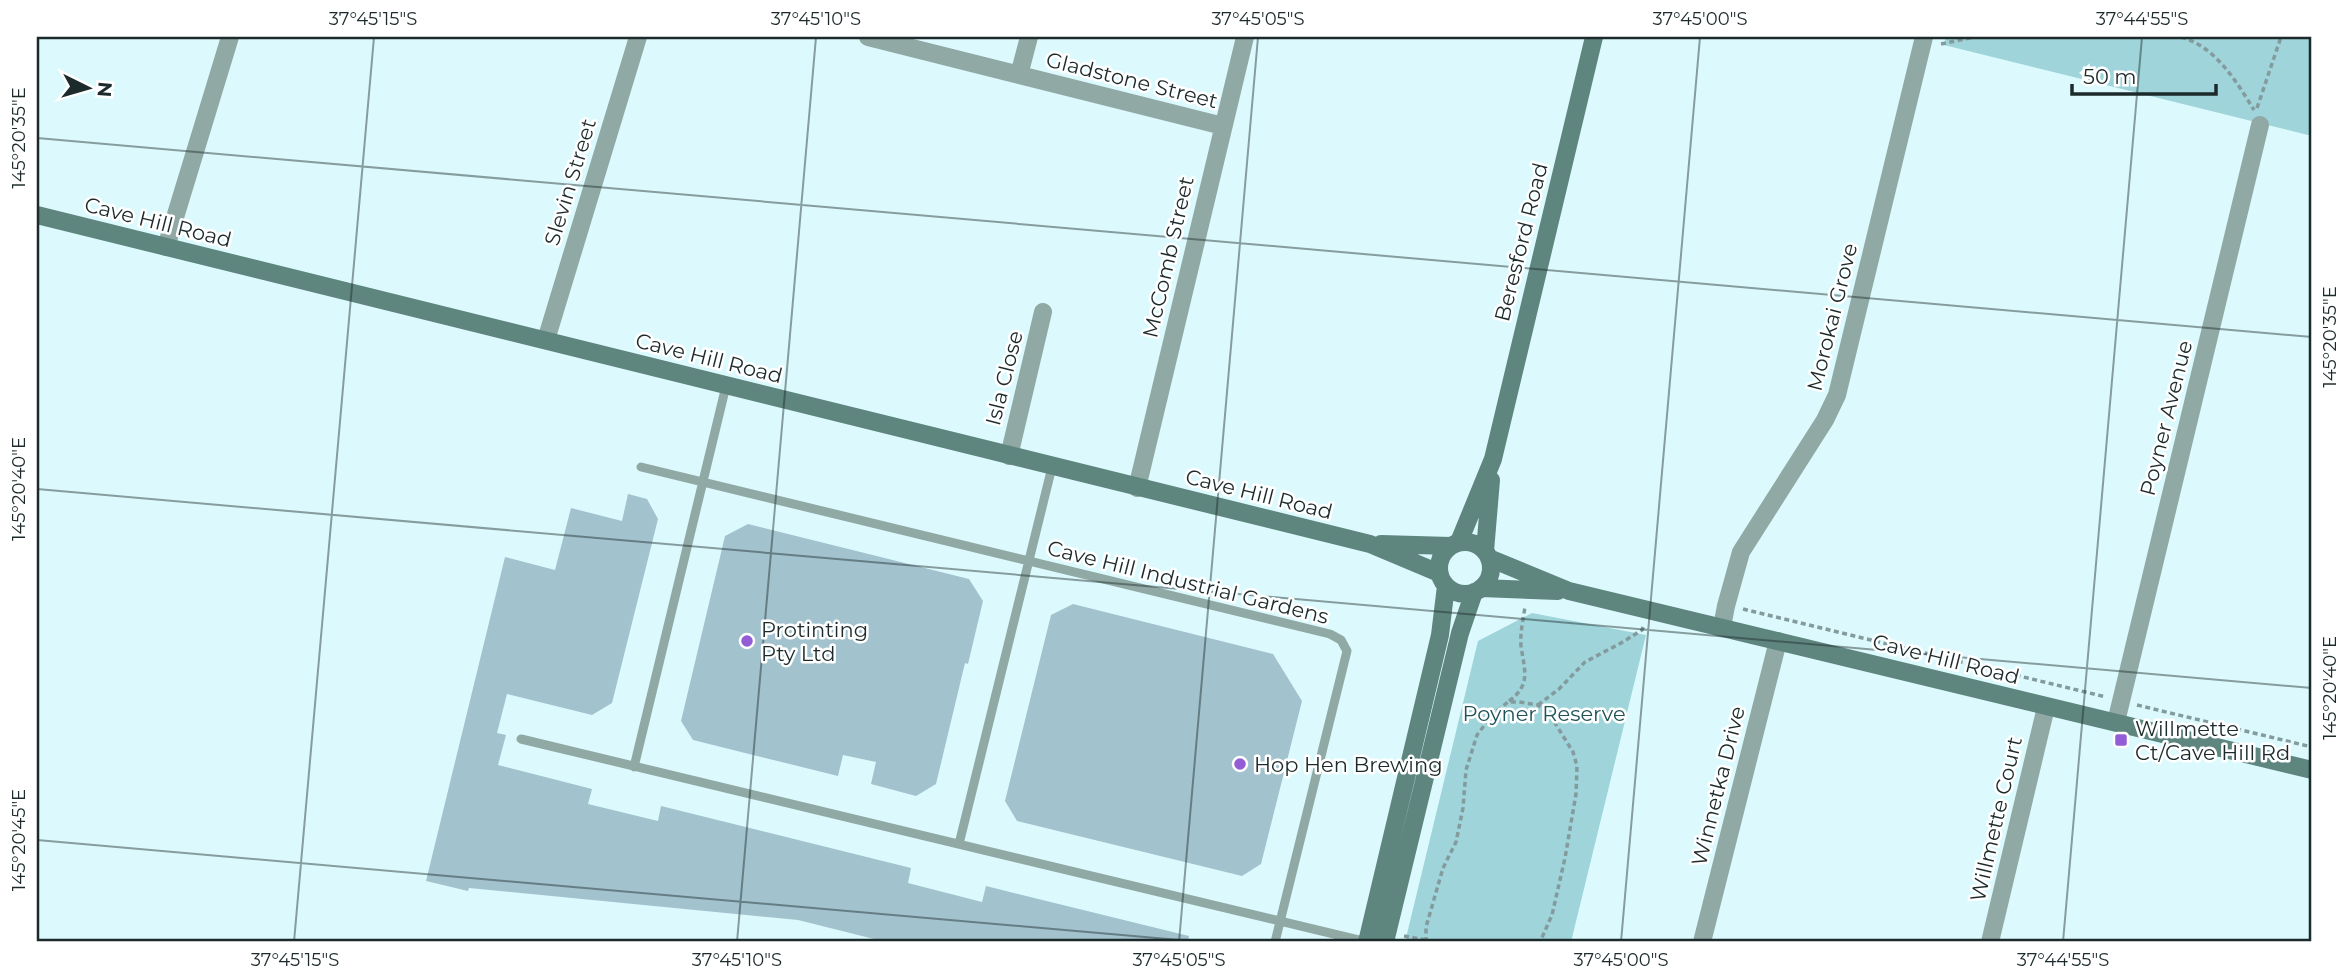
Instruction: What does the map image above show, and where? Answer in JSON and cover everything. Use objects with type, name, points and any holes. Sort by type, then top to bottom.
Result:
[{"type":"main road","name":"Beresford Road","points":[[1487,555],[1493,459],[1594,37]]},
{"type":"main road","name":"Cave Hill Road","points":[[37,215],[1370,544],[1442,579]]},
{"type":"main road","name":"Beresford Road","points":[[1455,544],[1493,459]]},
{"type":"main road","points":[[1367,942],[1440,635],[1441,557],[1455,544],[1473,543],[1487,555],[1490,574],[1478,590],[1460,633],[1385,942]]},
{"type":"main road","name":"Cave Hill Road","points":[[1370,544],[1455,544]]},
{"type":"main road","name":"Cave Hill Road","points":[[1487,555],[1569,591],[2312,770]]},
{"type":"main road","points":[[1442,579],[1459,593],[1478,590]]},
{"type":"main road","name":"Cave Hill Road","points":[[1478,590],[1569,591]]},
{"type":"street","points":[[166,247],[230,37]]},
{"type":"street","name":"Slevin Street","points":[[546,341],[638,37]]},
{"type":"street","name":"Gladstone Street","points":[[868,37],[1223,126]]},
{"type":"street","points":[[1019,75],[1029,37]]},
{"type":"street","name":"McComb Street","points":[[1137,488],[1245,37]]},
{"type":"street","name":"Morokai Grove","points":[[1722,627],[1741,552],[1825,420],[1837,395],[1924,37]]},
{"type":"street","name":"Poyner Avenue","points":[[2116,722],[2260,125]]},
{"type":"street","name":"Isla Close","points":[[1009,456],[1043,312]]},
{"type":"street","name":"Winnetka Drive","points":[[1703,942],[1778,641]]},
{"type":"street","name":"Willmette Court","points":[[1990,942],[2046,707]]},
{"type":"lane","points":[[634,767],[726,386]]},
{"type":"lane","name":"Cave Hill Industrial Gardens","points":[[640,467],[1330,634],[1341,640],[1347,651],[1275,942]]},
{"type":"lane","name":"Cave Hill Industrial Gardens","points":[[959,844],[1052,467]]},
{"type":"lane","points":[[521,739],[1367,942]]},
{"type":"path","points":[[1938,56],[1942,43],[1974,37]]},
{"type":"path","points":[[2181,37],[2202,47],[2218,60],[2235,79],[2255,111],[2281,37]]},
{"type":"path","points":[[1426,942],[1426,927],[1443,869],[1456,842],[1463,808],[1466,769],[1477,735],[1493,713],[1518,694],[1525,681],[1526,664],[1521,633],[1526,605],[1514,602],[1519,590]]},
{"type":"path","points":[[1745,599],[1743,610],[2312,747]]},
{"type":"path","points":[[1538,705],[1559,689],[1585,662],[1642,630],[1652,611]]},
{"type":"path","points":[[1508,702],[1538,705],[1550,715],[1573,752],[1577,766],[1578,777],[1565,858],[1552,915],[1540,942]]},
{"type":"green space","points":[[1946,37],[2312,37],[2312,136],[1944,45]]},
{"type":"green space","name":"Poyner Reserve","points":[[1532,613],[1646,635],[1571,942],[1405,942],[1478,641]]},
{"type":"building","points":[[628,494],[647,499],[658,519],[612,703],[592,715],[507,694],[497,733],[506,735],[498,765],[592,789],[588,804],[658,821],[661,806],[911,868],[908,883],[982,902],[986,886],[1189,936],[1188,942],[886,942],[798,920],[469,888],[468,891],[426,881],[505,557],[555,570],[571,508],[622,521]]},
{"type":"building","points":[[748,524],[969,579],[983,601],[936,784],[916,796],[871,784],[876,762],[843,755],[838,776],[693,740],[681,721],[725,536]]},
{"type":"building","points":[[1073,604],[1273,654],[1302,701],[1261,864],[1242,876],[1017,821],[1005,801],[1051,615]]},
{"type":"place","name":"Protinting Pty Ltd","points":[[747,641]]},
{"type":"place","name":"Willmette Ct/Cave Hill Rd","points":[[2121,740]]},
{"type":"place","name":"Hop Hen Brewing","points":[[1240,764]]}]
